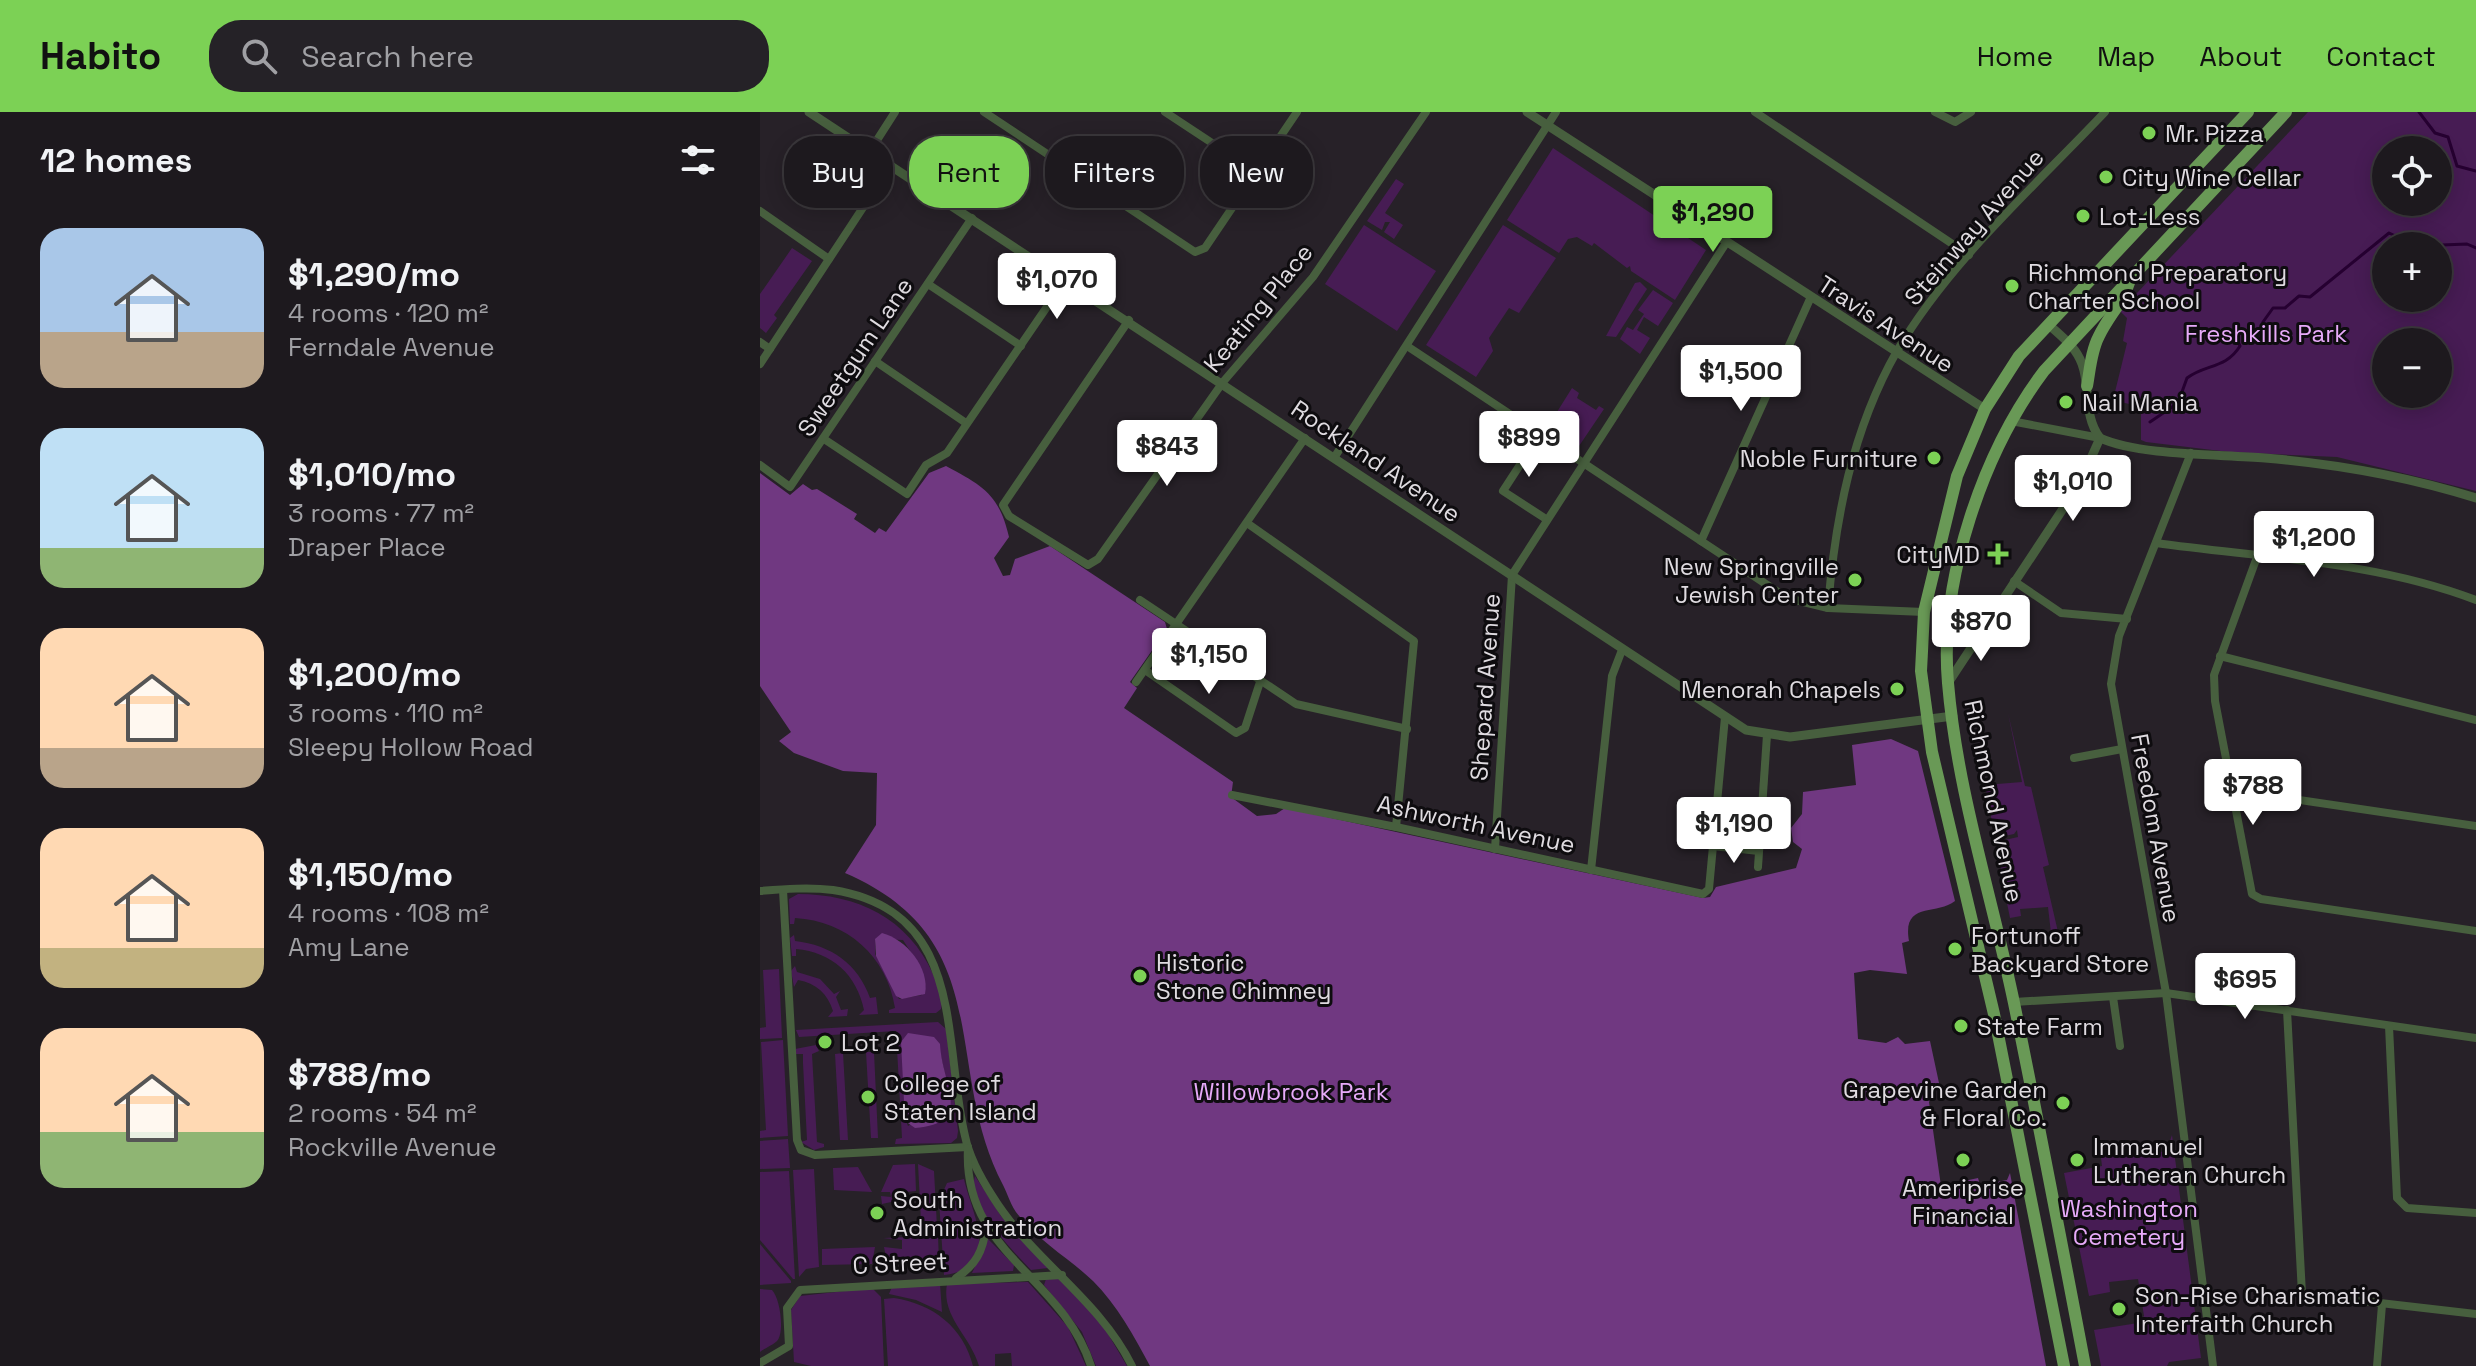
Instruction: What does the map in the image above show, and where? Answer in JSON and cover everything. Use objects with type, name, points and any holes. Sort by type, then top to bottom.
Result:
[{"type":"main road","name":"Richmond Avenue","points":[[2064,1366],[1994,1014],[1927,720],[1921,671],[1924,612],[1957,476],[1985,409],[2019,356],[2248,112]]},
{"type":"main road","name":"Richmond Avenue","points":[[2085,1366],[2014,1002],[1953,716],[1948,683],[1950,618],[1981,482],[2010,421],[2044,371],[2286,112]]},
{"type":"main road","points":[[2087,386],[2095,344],[2107,321],[2123,302],[2131,277]]},
{"type":"street","name":"Rockland Avenue","points":[[809,112],[847,136]]},
{"type":"street","points":[[880,136],[895,112]]},
{"type":"street","points":[[984,112],[1195,252],[1205,248],[1232,208]]},
{"type":"street","points":[[1165,112],[1201,136]]},
{"type":"street","points":[[1281,136],[1297,112]]},
{"type":"street","name":"Keating Place","points":[[1129,320],[1003,505],[1009,516],[1089,565],[1098,559],[1223,382],[1313,277],[1426,112]]},
{"type":"street","name":"Travis Avenue","points":[[1527,112],[1896,355],[1985,409]]},
{"type":"street","points":[[1334,458],[1556,112]]},
{"type":"street","points":[[1755,112],[1969,255]]},
{"type":"street","points":[[1935,112],[1955,122],[1971,112]]},
{"type":"street","name":"Steinway Avenue","points":[[1828,608],[1833,544],[1844,489],[1863,427],[1896,355],[1930,302],[1969,255],[2105,112]]},
{"type":"street","name":"Rockland Avenue","points":[[893,166],[1746,730],[1790,737],[1953,716]]},
{"type":"street","points":[[760,364],[863,208]]},
{"type":"street","points":[[760,211],[829,259]]},
{"type":"street","name":"Sweetgum Lane","points":[[760,465],[790,487],[972,218]]},
{"type":"street","points":[[1512,575],[1726,243]]},
{"type":"street","points":[[824,439],[907,494],[926,465],[947,453],[1066,279]]},
{"type":"street","points":[[928,284],[1021,346]]},
{"type":"street","points":[[1701,541],[1810,299]]},
{"type":"street","points":[[2049,325],[2069,344],[2081,362],[2091,425],[2100,438]]},
{"type":"street","points":[[760,342],[770,349]]},
{"type":"street","points":[[1407,346],[1787,598],[1828,608],[1924,612]]},
{"type":"street","points":[[875,361],[966,423]]},
{"type":"street","points":[[2010,421],[2117,444],[2355,468],[2416,480],[2476,498]]},
{"type":"street","points":[[1540,434],[1503,491],[1546,519]]},
{"type":"street","points":[[1136,682],[1305,438]]},
{"type":"street","points":[[1948,683],[2080,483],[2100,438]]},
{"type":"street","name":"Freedom Avenue","points":[[2191,453],[2127,619],[2112,668],[2113,699],[2166,993],[2213,1366]]},
{"type":"street","points":[[1247,523],[1412,638],[1416,651],[1396,827]]},
{"type":"street","points":[[2156,543],[2354,567],[2416,580],[2476,600]]},
{"type":"street","points":[[2257,557],[2214,675],[2215,701],[2252,894],[2261,899],[2476,931]]},
{"type":"street","name":"Shepard Avenue","points":[[1495,849],[1512,575]]},
{"type":"street","points":[[2014,581],[2061,613],[2127,619]]},
{"type":"street","points":[[1140,600],[1296,704],[1407,729]]},
{"type":"street","points":[[1950,618],[1970,631],[1986,624]]},
{"type":"street","points":[[1591,870],[1612,676],[1622,650]]},
{"type":"street","points":[[2220,656],[2476,720]]},
{"type":"street","points":[[1145,670],[1236,733],[1245,728],[1260,682]]},
{"type":"street","points":[[1725,717],[1713,846],[1759,851]]},
{"type":"street","points":[[1758,867],[1767,735]]},
{"type":"street","points":[[2074,758],[2122,749]]},
{"type":"street","points":[[2231,790],[2476,826]]},
{"type":"street","name":"Ashworth Avenue","points":[[1232,795],[1396,827],[1703,894],[1709,889],[1713,846]]},
{"type":"street","points":[[783,890],[797,1140],[801,1150],[815,1155],[968,1147]]},
{"type":"street","points":[[760,891],[832,890],[863,899],[892,915],[922,944],[936,968],[947,999],[968,1147],[969,1190],[986,1227],[1069,1320],[1091,1366]]},
{"type":"street","points":[[2014,1002],[2166,993],[2476,1038]]},
{"type":"street","points":[[2113,997],[2120,1046]]},
{"type":"street","points":[[2287,1010],[2299,1288],[2308,1297],[2476,1314]]},
{"type":"street","points":[[2389,1026],[2397,1198],[2407,1208],[2476,1213]]},
{"type":"street","points":[[968,1147],[993,1197],[1116,1334],[1132,1366]]},
{"type":"street","points":[[953,1280],[970,1269],[982,1252],[986,1227]]},
{"type":"street","name":"C Street","points":[[760,1363],[789,1346],[787,1308],[800,1290],[1062,1275]]},
{"type":"street","points":[[2377,1366],[2382,1305]]},
{"type":"green space","name":"Freshkills Park","points":[[2308,112],[2476,112],[2476,491],[2337,457],[2229,452],[2141,440],[2141,407],[2113,400],[2127,343],[2123,341],[2127,318],[2120,311]]},
{"type":"green space","points":[[1553,148],[1706,250],[1675,300],[1594,243],[1592,246],[1577,237],[1568,239],[1559,253],[1507,220]]},
{"type":"green space","points":[[1396,179],[1404,184],[1385,213],[1403,225],[1394,239],[1384,232],[1390,222],[1385,222],[1382,230],[1367,221]]},
{"type":"green space","points":[[1364,225],[1436,271],[1397,331],[1325,284]]},
{"type":"green space","points":[[1503,225],[1556,258],[1519,313],[1509,308],[1489,338],[1493,351],[1476,377],[1426,345]]},
{"type":"green space","points":[[792,248],[812,261],[774,315],[777,318],[766,333],[760,328],[760,294]]},
{"type":"green space","points":[[1640,282],[1647,289],[1616,337],[1606,336],[1635,283]]},
{"type":"green space","points":[[1653,290],[1673,303],[1658,326],[1644,317],[1637,330],[1650,338],[1640,354],[1620,339],[1627,327],[1633,330],[1644,314],[1638,310]]},
{"type":"green space","points":[[1572,388],[1579,393],[1577,398],[1596,410],[1599,406],[1604,409],[1579,446],[1538,419],[1541,414],[1552,420]]},
{"type":"green space","name":"Willowbrook Park","points":[[946,466],[980,486],[1000,511],[1009,537],[994,558],[1003,576],[1010,575],[1015,559],[1050,546],[1165,622],[1167,629],[1130,682],[1137,688],[1124,708],[1233,782],[1231,797],[1257,816],[1276,814],[1285,808],[1703,898],[1710,897],[1716,887],[1796,868],[1802,849],[1793,842],[1791,828],[1802,814],[1803,792],[1856,785],[1852,745],[1891,739],[1918,751],[1955,901],[1915,915],[1911,920],[1909,941],[1902,943],[1907,974],[1870,970],[1854,973],[1858,1039],[1886,1043],[1898,1037],[1905,1044],[1930,1041],[1939,1083],[1929,1102],[1941,1186],[1978,1178],[1980,1185],[2007,1180],[2010,1173],[2046,1366],[1150,1366],[1102,1290],[1037,1234],[1012,1206],[985,1140],[959,1010],[947,970],[926,933],[894,901],[845,873],[876,825],[877,773],[843,771],[794,753],[779,741],[791,732],[760,686],[760,473],[790,495],[803,484],[812,490],[817,489],[857,514],[854,519],[875,533],[879,528],[886,532],[929,473]]},
{"type":"green space","points":[[2008,713],[2025,786],[2031,787],[2049,865],[2043,867],[2058,932],[2051,933],[2048,907],[2020,909],[2021,916],[2010,918],[2001,873],[2005,870],[2001,869],[1996,842],[2018,837],[2017,830],[2014,834],[1995,838],[1985,785],[2022,782]]},
{"type":"green space","points":[[798,894],[840,899],[878,913],[895,924],[910,938],[933,974],[942,1000],[941,1009],[936,1013],[889,1013],[895,1008],[891,989],[874,957],[847,934],[831,926],[795,918],[794,924],[790,924],[789,899]],"holes":[[[875,939],[903,940],[914,957],[922,995],[899,999],[875,954]]]},
{"type":"green space","points":[[882,933],[900,941],[914,956],[924,974],[925,994],[902,999],[896,996],[876,956],[875,939]]},
{"type":"green space","points":[[794,935],[795,941],[820,947],[842,958],[858,975],[870,998],[876,997],[878,1014],[859,1015],[864,1010],[861,997],[849,976],[831,960],[796,949],[796,956],[792,956],[790,938]]},
{"type":"green space","points":[[795,966],[797,972],[820,979],[834,994],[840,991],[836,997],[841,1010],[848,1009],[847,1016],[828,1017],[833,1011],[828,999],[810,984],[798,980],[794,987],[791,971]]},
{"type":"green space","points":[[779,969],[782,1038],[760,1039],[760,1028],[766,1027],[763,970]]},
{"type":"green space","points":[[938,1022],[946,1029],[957,1138],[951,1143],[895,1144],[896,1139],[902,1138],[896,1031],[799,1037],[796,1030]],"holes":[[[941,1056],[950,1100],[908,1126],[905,1118]]]},
{"type":"green space","points":[[908,1033],[934,1037],[940,1044],[951,1100],[950,1110],[944,1119],[933,1125],[915,1128],[905,1121],[901,1042]]},
{"type":"green space","points":[[783,1040],[788,1136],[760,1138],[760,1131],[766,1130],[761,1042]]},
{"type":"green space","points":[[816,1045],[819,1051],[812,1054],[817,1142],[824,1144],[824,1147],[814,1150],[801,1142],[807,1140],[803,1054],[796,1054],[795,1049]]},
{"type":"green space","points":[[866,1052],[874,1052],[878,1138],[871,1138]]},
{"type":"green space","points":[[843,1053],[848,1140],[840,1140],[835,1054]]},
{"type":"green space","name":"Washington Cemetery","points":[[2172,1135],[2201,1358],[2169,1362],[2167,1366],[2101,1366],[2094,1330],[2138,1323],[2144,1316],[2138,1279],[2109,1282],[2110,1292],[2089,1296],[2064,1173],[2102,1166],[2101,1158],[2128,1150],[2166,1152]]},
{"type":"green space","points":[[788,1139],[790,1168],[760,1169],[760,1141]]},
{"type":"green space","points":[[915,1164],[916,1191],[905,1192],[905,1199],[882,1204],[881,1196],[891,1197],[890,1192],[881,1192],[893,1165]]},
{"type":"green space","points":[[918,1164],[934,1171],[937,1227],[923,1228],[921,1222]]},
{"type":"green space","points":[[858,1167],[872,1192],[834,1190],[833,1168]]},
{"type":"green space","points":[[814,1169],[819,1267],[806,1269],[799,1277],[793,1170]]},
{"type":"green space","points":[[789,1171],[795,1279],[760,1240],[760,1172]]},
{"type":"green space","points":[[975,1176],[1001,1216],[1048,1268],[1031,1270],[992,1226],[977,1199]]},
{"type":"green space","points":[[964,1179],[977,1222],[979,1250],[973,1262],[962,1270],[944,1275],[939,1201],[947,1183]]},
{"type":"green space","points":[[938,1236],[939,1261],[887,1262],[884,1247],[902,1249],[902,1240],[883,1238]]},
{"type":"green space","points":[[988,1239],[1014,1265],[1013,1271],[972,1273]]},
{"type":"green space","points":[[760,1244],[791,1281],[791,1283],[760,1285]]},
{"type":"green space","points":[[875,1247],[872,1264],[822,1265],[822,1249]]},
{"type":"green space","points":[[1046,1279],[1061,1279],[1102,1324],[1127,1366],[1096,1366],[1082,1332],[1044,1285]]},
{"type":"green space","points":[[1028,1282],[1068,1327],[1086,1366],[1012,1366],[1011,1353],[995,1354],[995,1366],[979,1366],[948,1306],[947,1284]]},
{"type":"green space","points":[[940,1284],[942,1312],[916,1300],[889,1294],[892,1287]]},
{"type":"green space","points":[[872,1288],[881,1297],[884,1366],[811,1366],[794,1362],[791,1310],[800,1296]]},
{"type":"green space","points":[[760,1289],[772,1290],[775,1294],[781,1323],[777,1341],[760,1352]]},
{"type":"green space","points":[[894,1298],[921,1306],[944,1320],[962,1340],[973,1366],[888,1366],[884,1299]]},
{"type":"waterway","points":[[2419,112],[2435,133],[2448,137],[2457,166],[2476,171]]},
{"type":"waterway","points":[[2150,422],[2178,403],[2187,378],[2222,363],[2234,353],[2240,346],[2234,333],[2237,329],[2261,337],[2263,322],[2273,308],[2285,308],[2299,296],[2310,297],[2389,233],[2417,246],[2467,244],[2476,248]]},
{"type":"place","name":"Mr. Pizza","points":[[2149,133]]},
{"type":"place","name":"City Wine Cellar","points":[[2106,177]]},
{"type":"place","name":"Lot-Less","points":[[2083,216]]},
{"type":"place","name":"Richmond Preparatory Charter School","points":[[2012,286]]},
{"type":"place","name":"Nail Mania","points":[[2066,402]]},
{"type":"place","name":"Noble Furniture","points":[[1934,458]]},
{"type":"place","name":"CityMD","points":[[1998,554]]},
{"type":"place","name":"New Springville Jewish Center","points":[[1855,580]]},
{"type":"place","name":"Menorah Chapels","points":[[1897,689]]},
{"type":"place","name":"Fortunoff Backyard Store","points":[[1955,949]]},
{"type":"place","name":"Historic Stone Chimney","points":[[1140,976]]},
{"type":"place","name":"State Farm","points":[[1961,1026]]},
{"type":"place","name":"Lot 2","points":[[825,1042]]},
{"type":"place","name":"College of Staten Island","points":[[868,1097]]},
{"type":"place","name":"Grapevine Garden & Floral Co.","points":[[2063,1103]]},
{"type":"place","name":"Ameriprise Financial","points":[[1963,1160]]},
{"type":"place","name":"Immanuel Lutheran Church","points":[[2077,1160]]},
{"type":"place","name":"South Administration","points":[[877,1213]]},
{"type":"place","name":"Son-Rise Charismatic Interfaith Church","points":[[2119,1309]]}]
